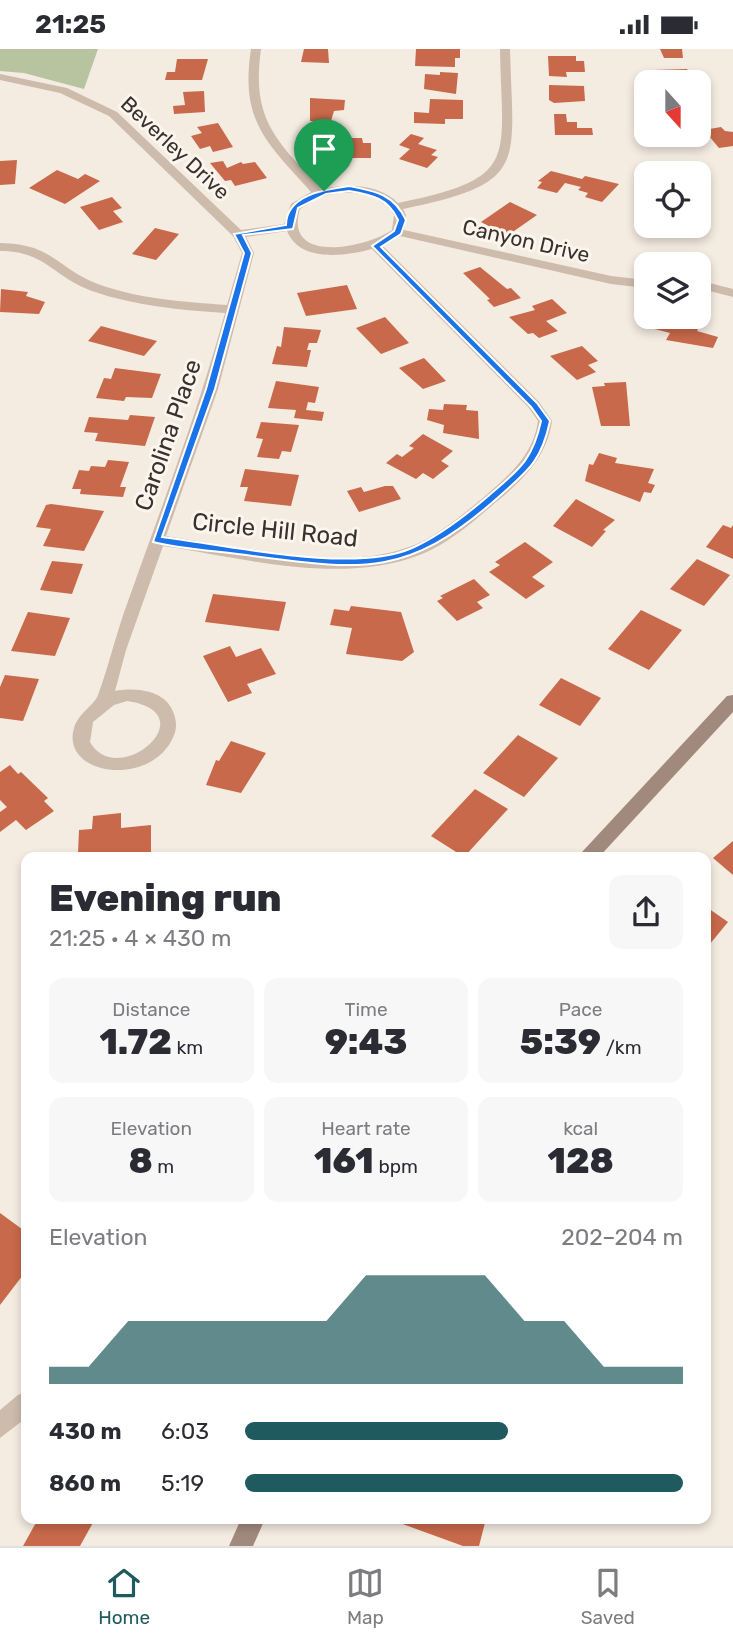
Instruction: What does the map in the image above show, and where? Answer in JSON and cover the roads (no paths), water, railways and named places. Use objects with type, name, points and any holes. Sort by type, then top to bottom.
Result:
[{"type":"street","points":[[256,49],[250,79],[257,117],[268,136],[318,193]]},
{"type":"street","points":[[396,207],[473,187],[500,169],[506,158],[507,144],[505,49]]},
{"type":"street","name":"Beverley Drive","points":[[0,78],[62,90],[113,114],[238,234]]},
{"type":"street","points":[[359,190],[386,198],[396,207],[402,220],[398,232],[376,246],[351,252],[321,249],[303,241],[290,227],[290,217],[295,207],[318,193],[359,190]]},
{"type":"street","points":[[238,234],[290,227]]},
{"type":"street","name":"Canyon Drive","points":[[398,232],[611,280],[634,283]]},
{"type":"street","name":"Carolina Place","points":[[105,701],[111,670],[211,389],[248,253],[238,234]]},
{"type":"street","name":"Circle Hill Road","points":[[156,540],[337,563],[376,562],[416,551],[476,511],[520,473],[539,449],[545,421],[534,405],[376,246]]},
{"type":"street","points":[[0,247],[44,253],[72,278],[93,288],[139,301],[231,309]]},
{"type":"street","points":[[711,287],[733,293]]},
{"type":"street","points":[[135,695],[149,699],[163,709],[169,730],[159,749],[130,764],[107,763],[88,753],[80,737],[82,723],[92,709],[105,701],[135,695]]},
{"type":"street","points":[[593,852],[733,701]]},
{"type":"street","points":[[0,1426],[21,1407]]},
{"type":"street","points":[[240,1546],[251,1524]]}]
